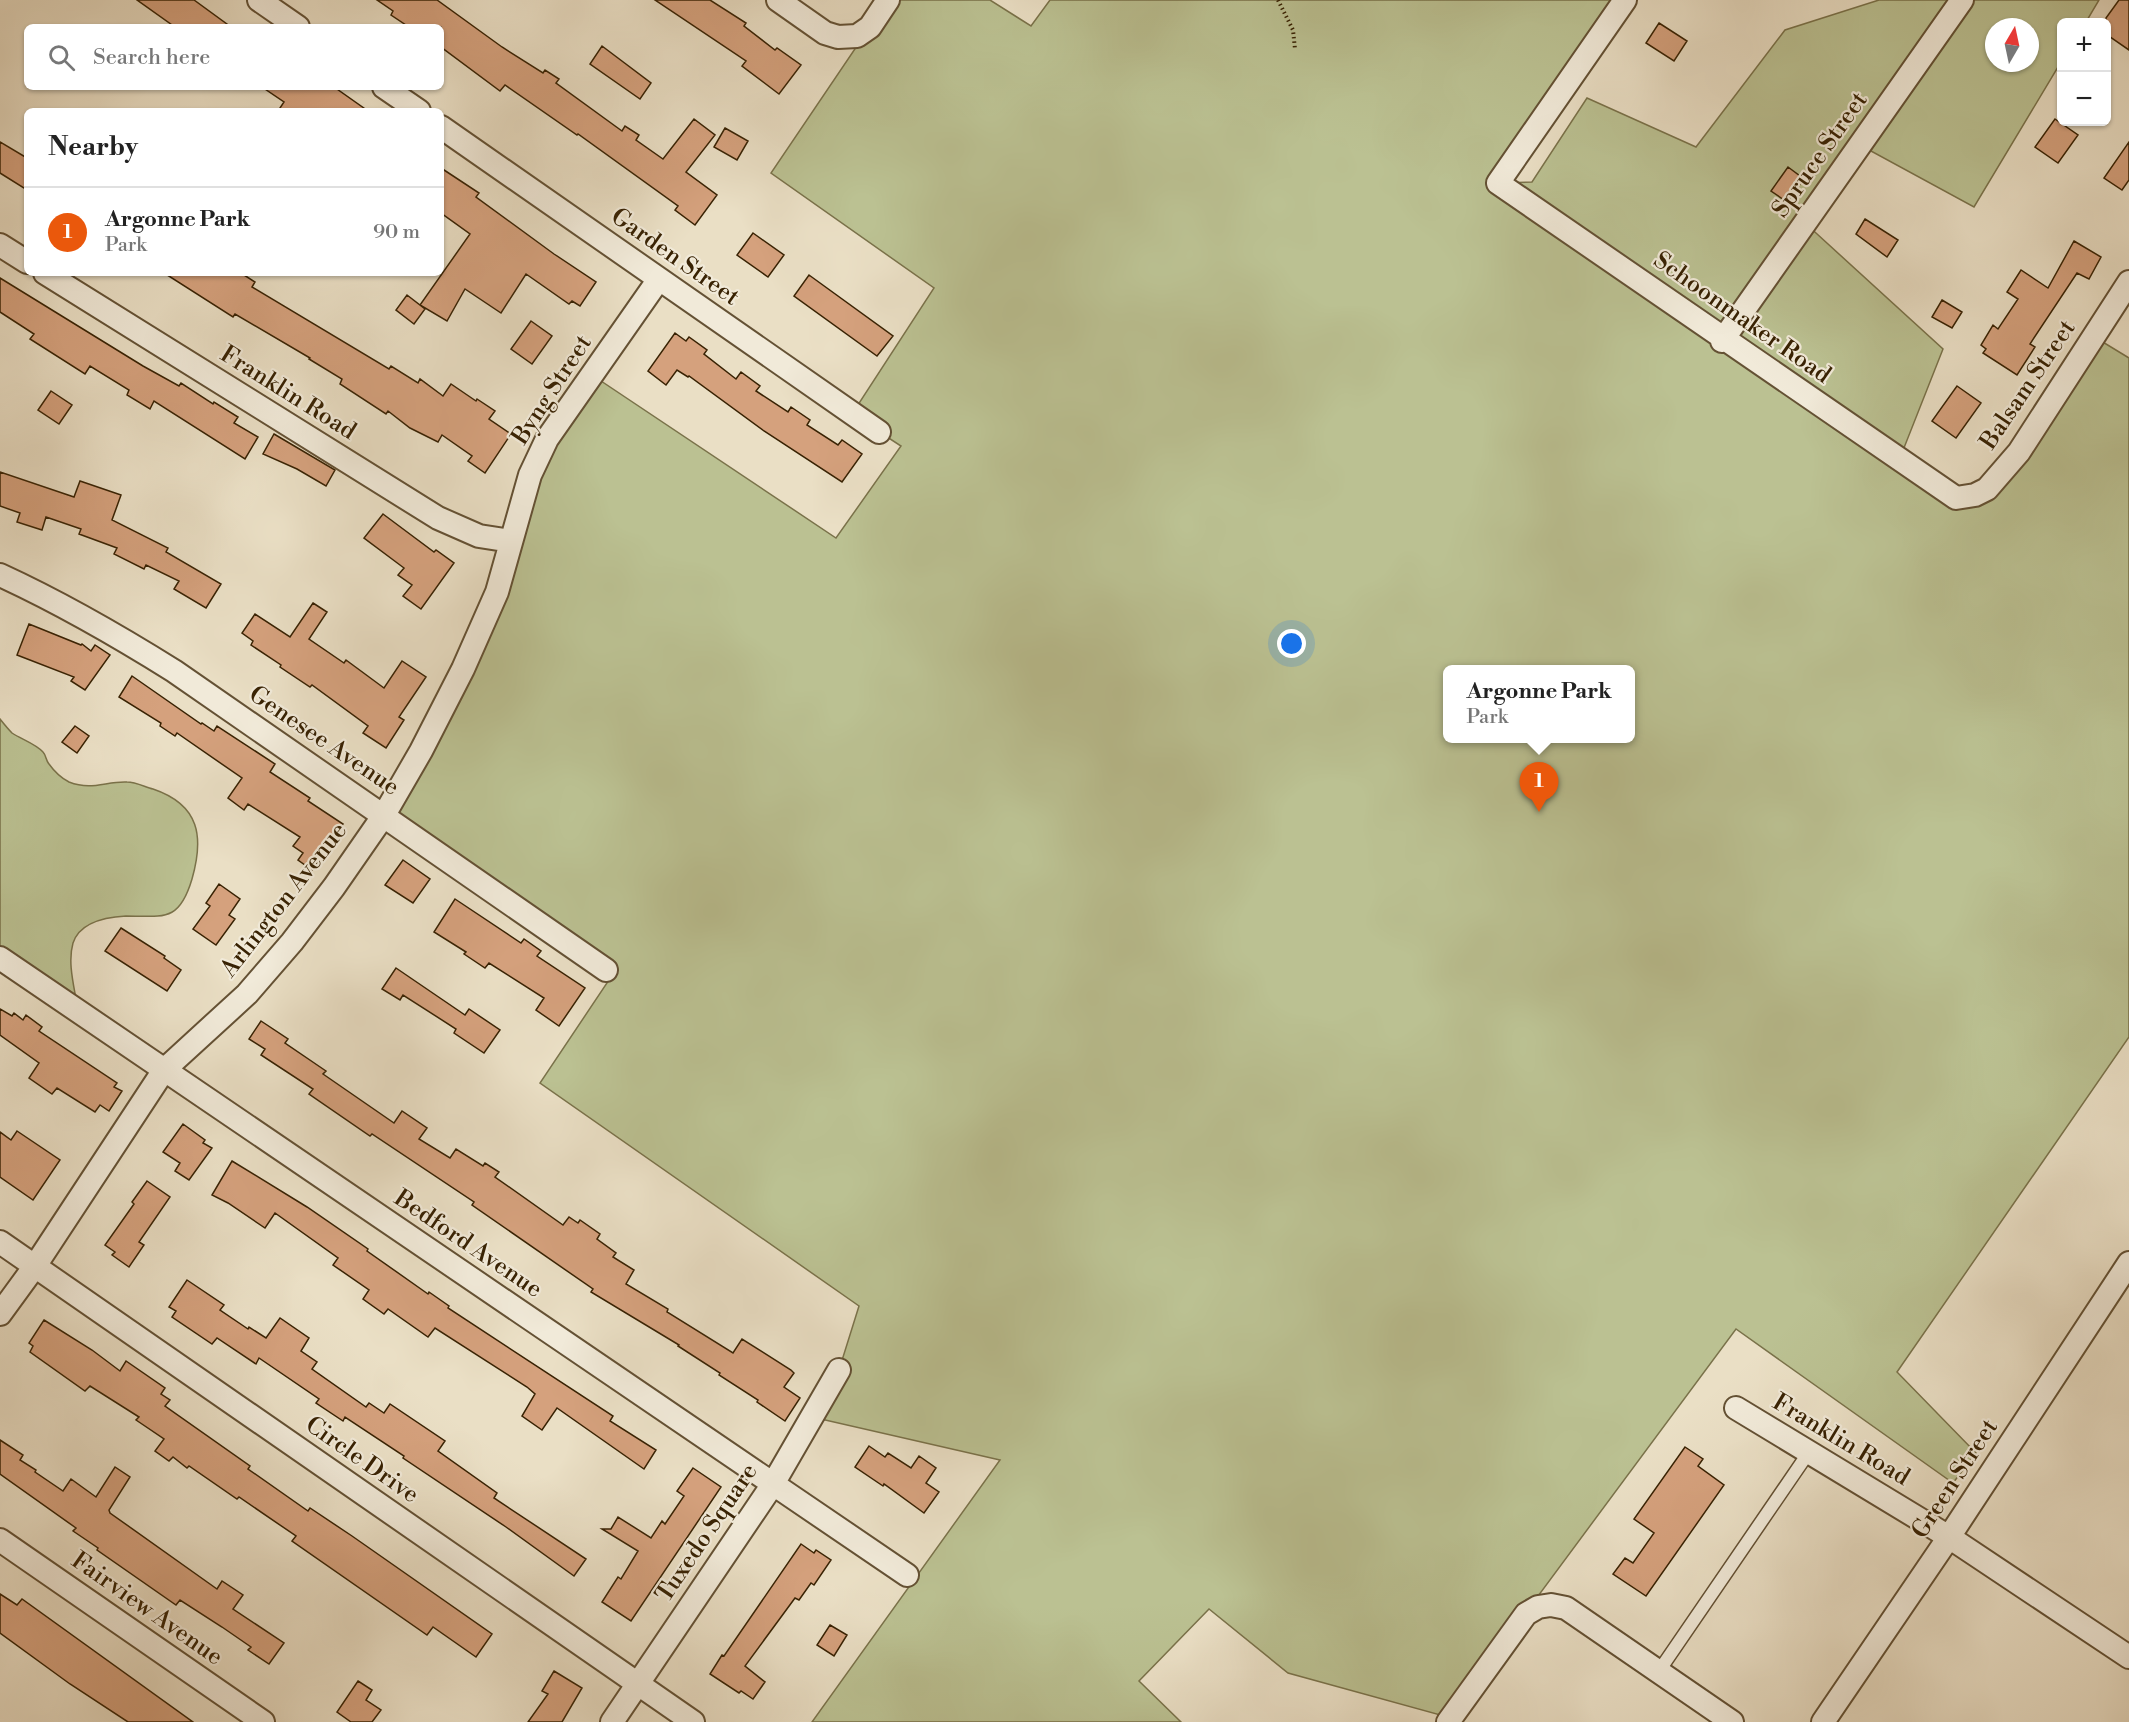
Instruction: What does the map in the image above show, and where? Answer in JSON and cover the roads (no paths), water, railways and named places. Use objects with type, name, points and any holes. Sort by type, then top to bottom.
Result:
[{"type":"street","points":[[260,0],[294,24]]},
{"type":"street","points":[[778,0],[825,33],[838,37],[857,36],[870,27],[888,0]]},
{"type":"street","name":"Schoonmaker Road","points":[[1625,0],[1498,183],[1723,340],[1956,498]]},
{"type":"street","name":"Spruce Street","points":[[1723,340],[1962,0]]},
{"type":"street","points":[[388,90],[414,108]]},
{"type":"street","name":"Garden Street","points":[[444,129],[879,432]]},
{"type":"street","points":[[0,245],[24,260]]},
{"type":"street","name":"Franklin Road","points":[[50,276],[438,518],[479,536],[511,541]]},
{"type":"street","name":"Byng Street","points":[[511,541],[530,475],[547,438],[659,279]]},
{"type":"street","name":"Balsam Street","points":[[1956,498],[1975,495],[1987,489],[2019,452],[2129,282]]},
{"type":"street","name":"Arlington Avenue","points":[[0,1314],[35,1266],[164,1070],[247,994],[292,942],[384,815],[421,751],[463,669],[497,592],[511,541]]},
{"type":"street","name":"Genesee Avenue","points":[[0,575],[47,597],[117,635],[174,671],[606,970]]},
{"type":"street","name":"Bedford Avenue","points":[[0,958],[906,1575]]},
{"type":"street","name":"Circle Drive","points":[[0,1242],[693,1722]]},
{"type":"street","name":"Green Street","points":[[1823,1722],[1949,1537],[2129,1263]]},
{"type":"street","name":"Tuxedo Square","points":[[612,1722],[773,1484],[839,1370]]},
{"type":"street","name":"Franklin Road","points":[[1736,1408],[1949,1537],[2129,1657]]},
{"type":"street","name":"Fairview Avenue","points":[[0,1540],[263,1722]]},
{"type":"street","points":[[1448,1722],[1521,1619],[1538,1607],[1551,1605],[1566,1608],[1732,1722]]},
{"type":"lane","points":[[1659,1671],[1809,1452]]},
{"type":"place","name":"Argonne Park","points":[[1539,812]]}]
